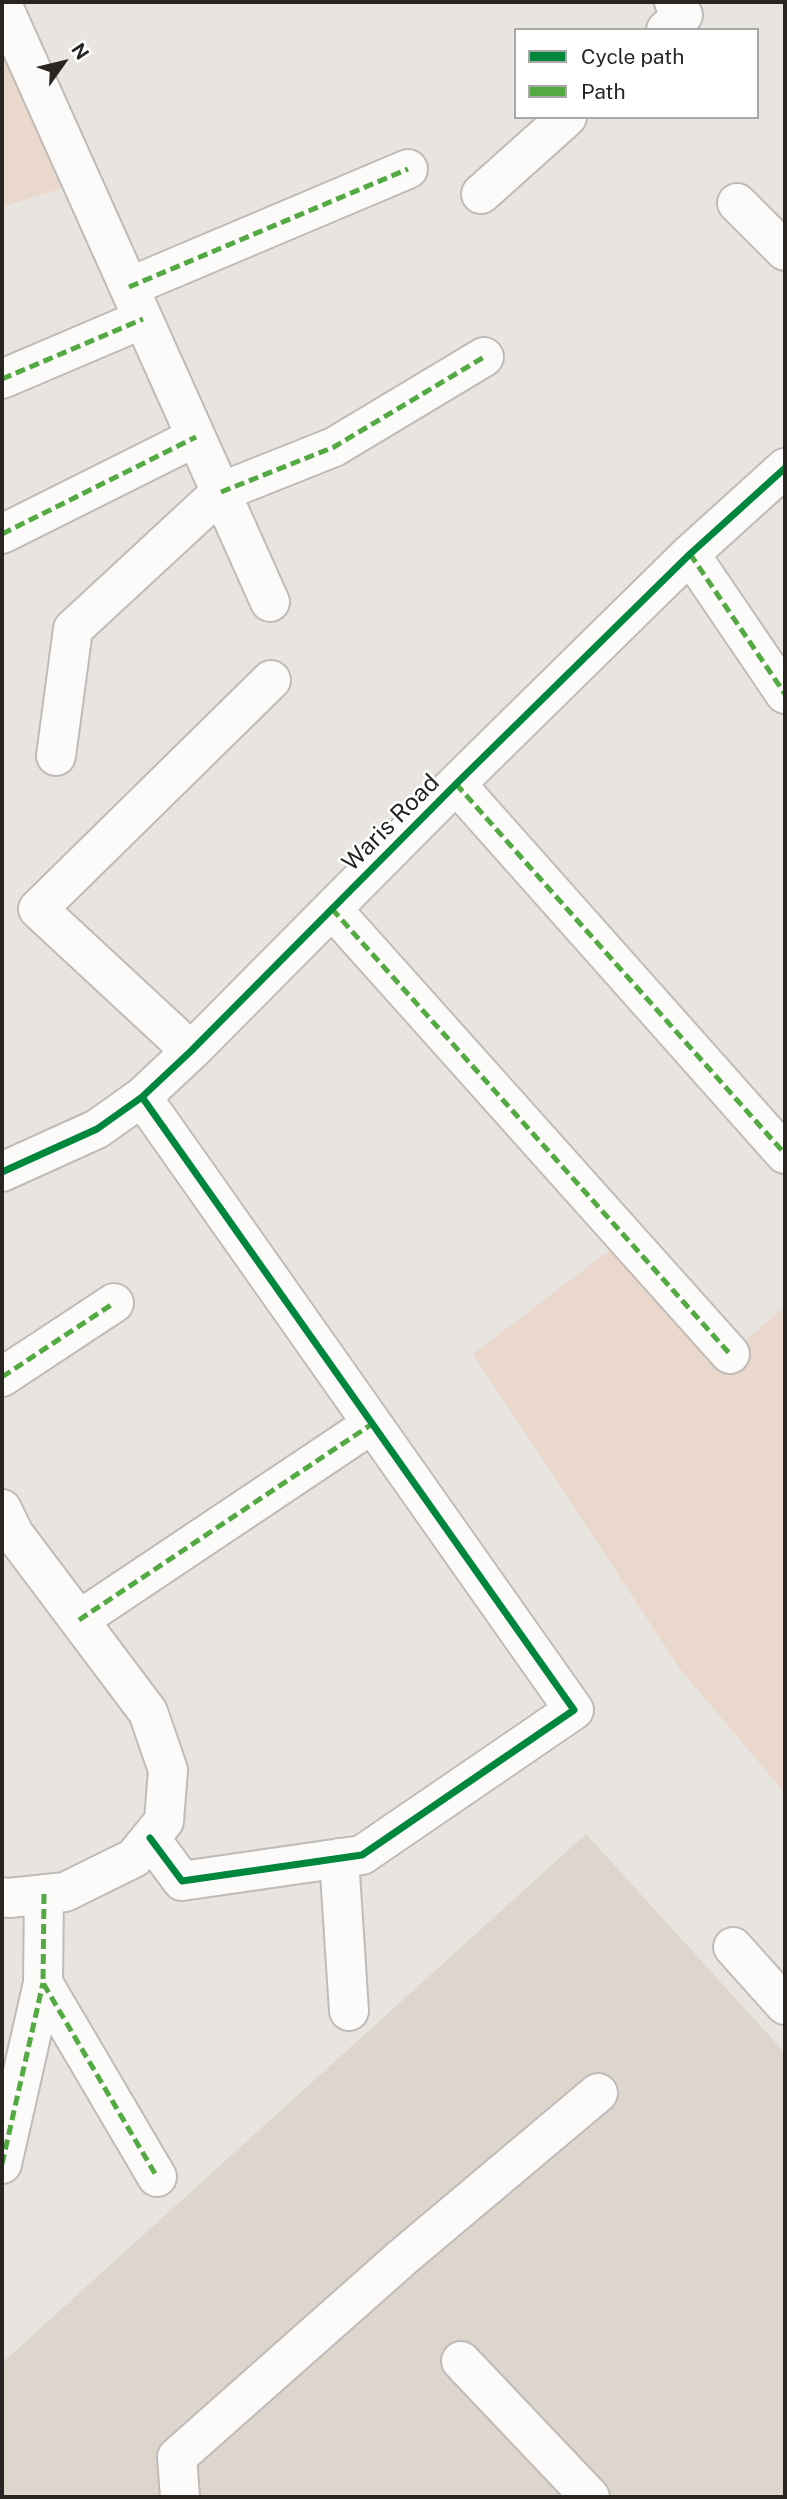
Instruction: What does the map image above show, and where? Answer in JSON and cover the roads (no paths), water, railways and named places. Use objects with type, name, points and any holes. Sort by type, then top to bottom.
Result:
[{"type":"street","points":[[668,28],[683,15],[674,2]]},
{"type":"street","points":[[2,4],[270,602]]},
{"type":"street","points":[[481,194],[565,119]]},
{"type":"street","points":[[2,379],[136,303],[408,169]]},
{"type":"street","points":[[737,203],[785,251]]},
{"type":"street","points":[[56,756],[73,629],[220,492],[334,447],[484,357]]},
{"type":"street","points":[[2,534],[196,437]]},
{"type":"street","name":"Waris Road","points":[[2,1172],[97,1129],[142,1097],[690,554],[785,468]]},
{"type":"street","points":[[690,554],[785,694]]},
{"type":"street","points":[[191,1051],[38,909],[271,680]]},
{"type":"street","points":[[457,784],[785,1154]]},
{"type":"street","points":[[332,909],[730,1354]]},
{"type":"street","points":[[142,1097],[574,1710],[362,1855],[182,1881],[150,1838]]},
{"type":"street","points":[[2,1377],[114,1303]]},
{"type":"street","points":[[79,1620],[372,1424]]},
{"type":"street","points":[[2,1509],[14,1534],[148,1712],[168,1770],[164,1821],[134,1858],[65,1892],[2,1897]]},
{"type":"street","points":[[339,1858],[349,2011]]},
{"type":"street","points":[[2,2164],[43,1983],[44,1895]]},
{"type":"street","points":[[733,1947],[785,2005]]},
{"type":"street","points":[[43,1983],[157,2178]]},
{"type":"street","points":[[180,2497],[177,2457],[404,2256],[598,2092]]},
{"type":"street","points":[[461,2361],[590,2497]]}]
